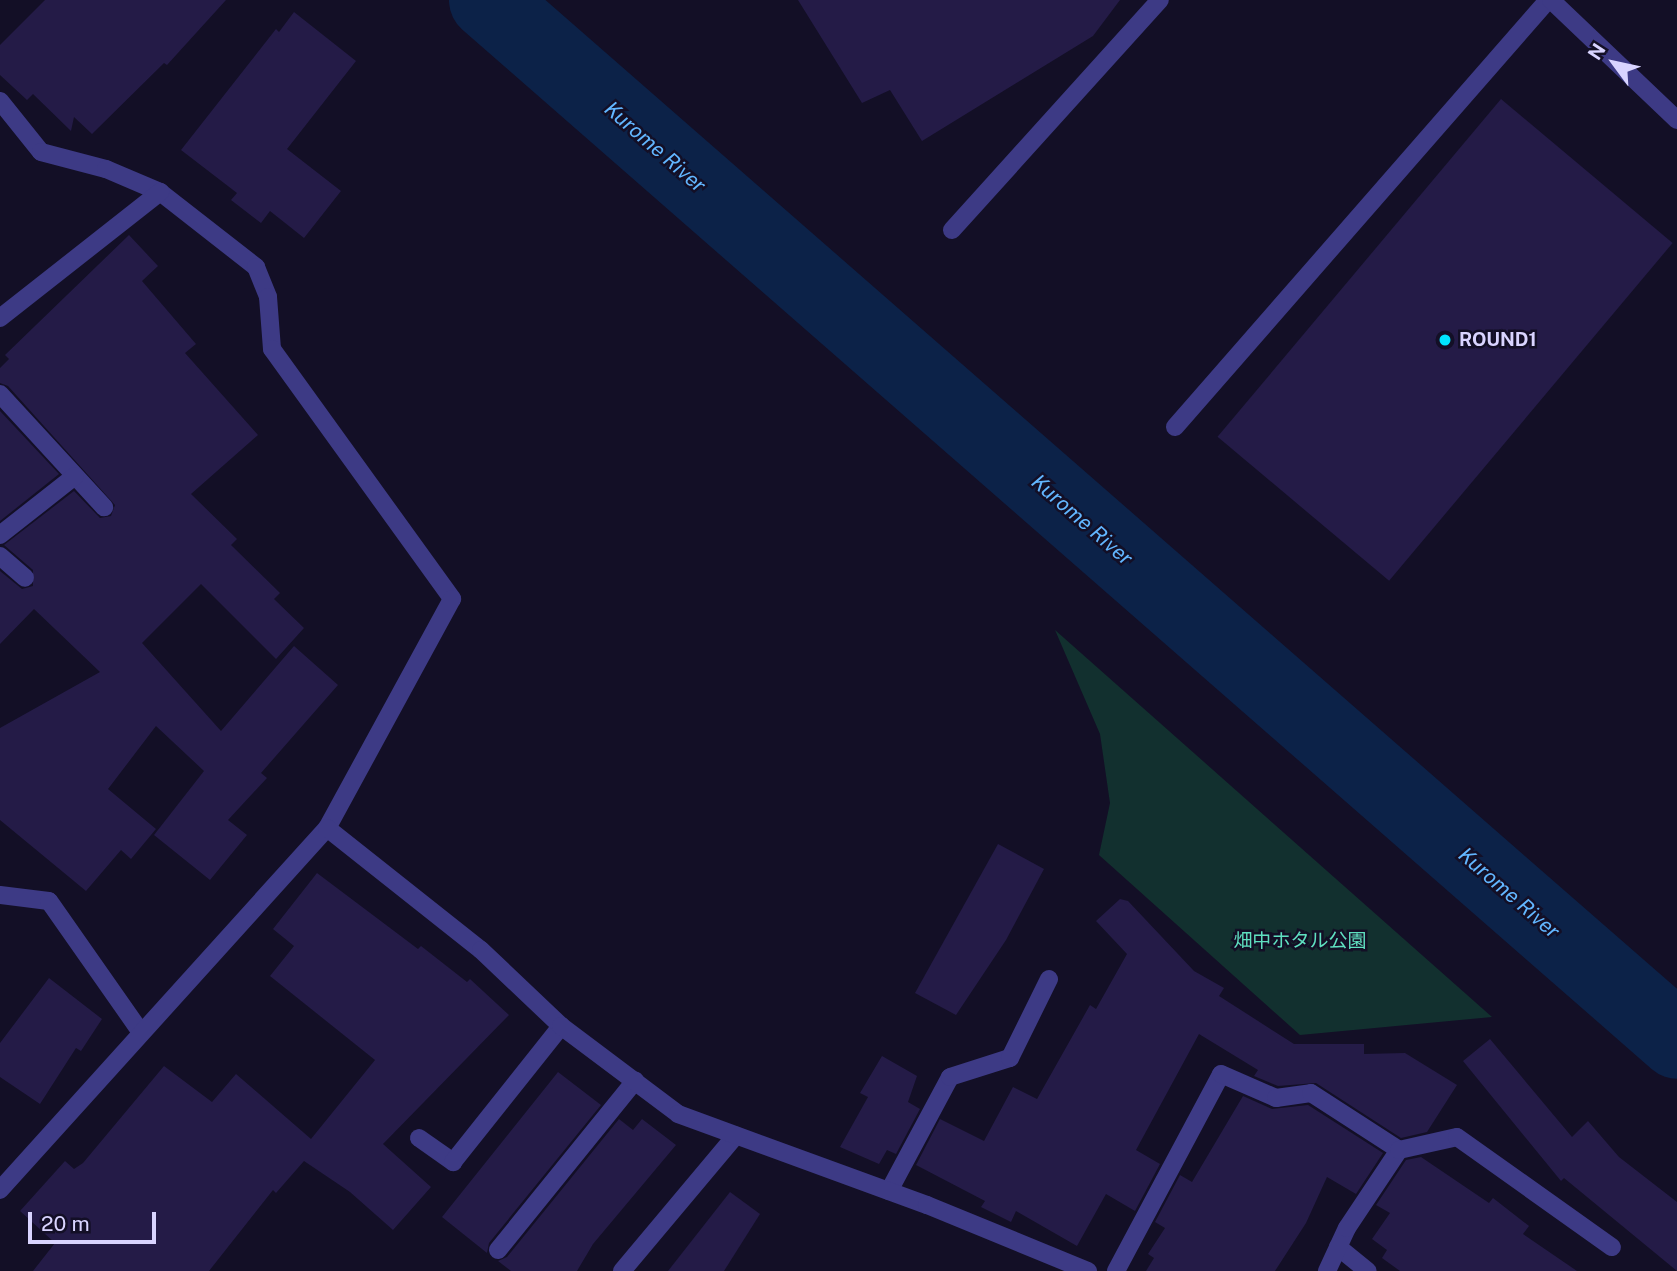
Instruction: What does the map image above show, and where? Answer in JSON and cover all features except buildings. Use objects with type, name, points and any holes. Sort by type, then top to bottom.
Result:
[{"type":"street","points":[[951,230],[1160,0]]},
{"type":"street","points":[[1175,427],[1550,0],[1677,120]]},
{"type":"street","points":[[0,102],[6,119],[41,152],[106,169],[160,192],[256,267],[268,297],[272,349],[452,599],[327,828],[140,1031],[0,1190]]},
{"type":"street","points":[[0,318],[160,192]]},
{"type":"street","points":[[0,394],[104,507]]},
{"type":"street","points":[[0,535],[75,476]]},
{"type":"street","points":[[0,556],[25,578]]},
{"type":"street","points":[[327,828],[481,950],[561,1026],[678,1114],[889,1191],[1088,1271]]},
{"type":"street","points":[[0,895],[49,901],[140,1031]]},
{"type":"street","points":[[889,1191],[950,1077],[1010,1058],[1049,979]]},
{"type":"street","points":[[419,1138],[453,1162],[561,1026]]},
{"type":"street","points":[[1116,1271],[1221,1074],[1276,1098],[1311,1093],[1399,1150]]},
{"type":"street","points":[[498,1250],[635,1081]]},
{"type":"street","points":[[622,1271],[736,1135]]},
{"type":"street","points":[[1326,1271],[1338,1247],[1399,1150],[1457,1137],[1612,1247]]},
{"type":"street","points":[[1338,1247],[1368,1271]]},
{"type":"green space","name":"畑中ホタル公園","points":[[1055,630],[1492,1017],[1300,1035],[1099,855],[1110,803],[1100,734]]},
{"type":"waterway","name":"Kurome River","points":[[487,0],[1677,1040]]},
{"type":"place","name":"ROUND1","points":[[1445,340]]}]
